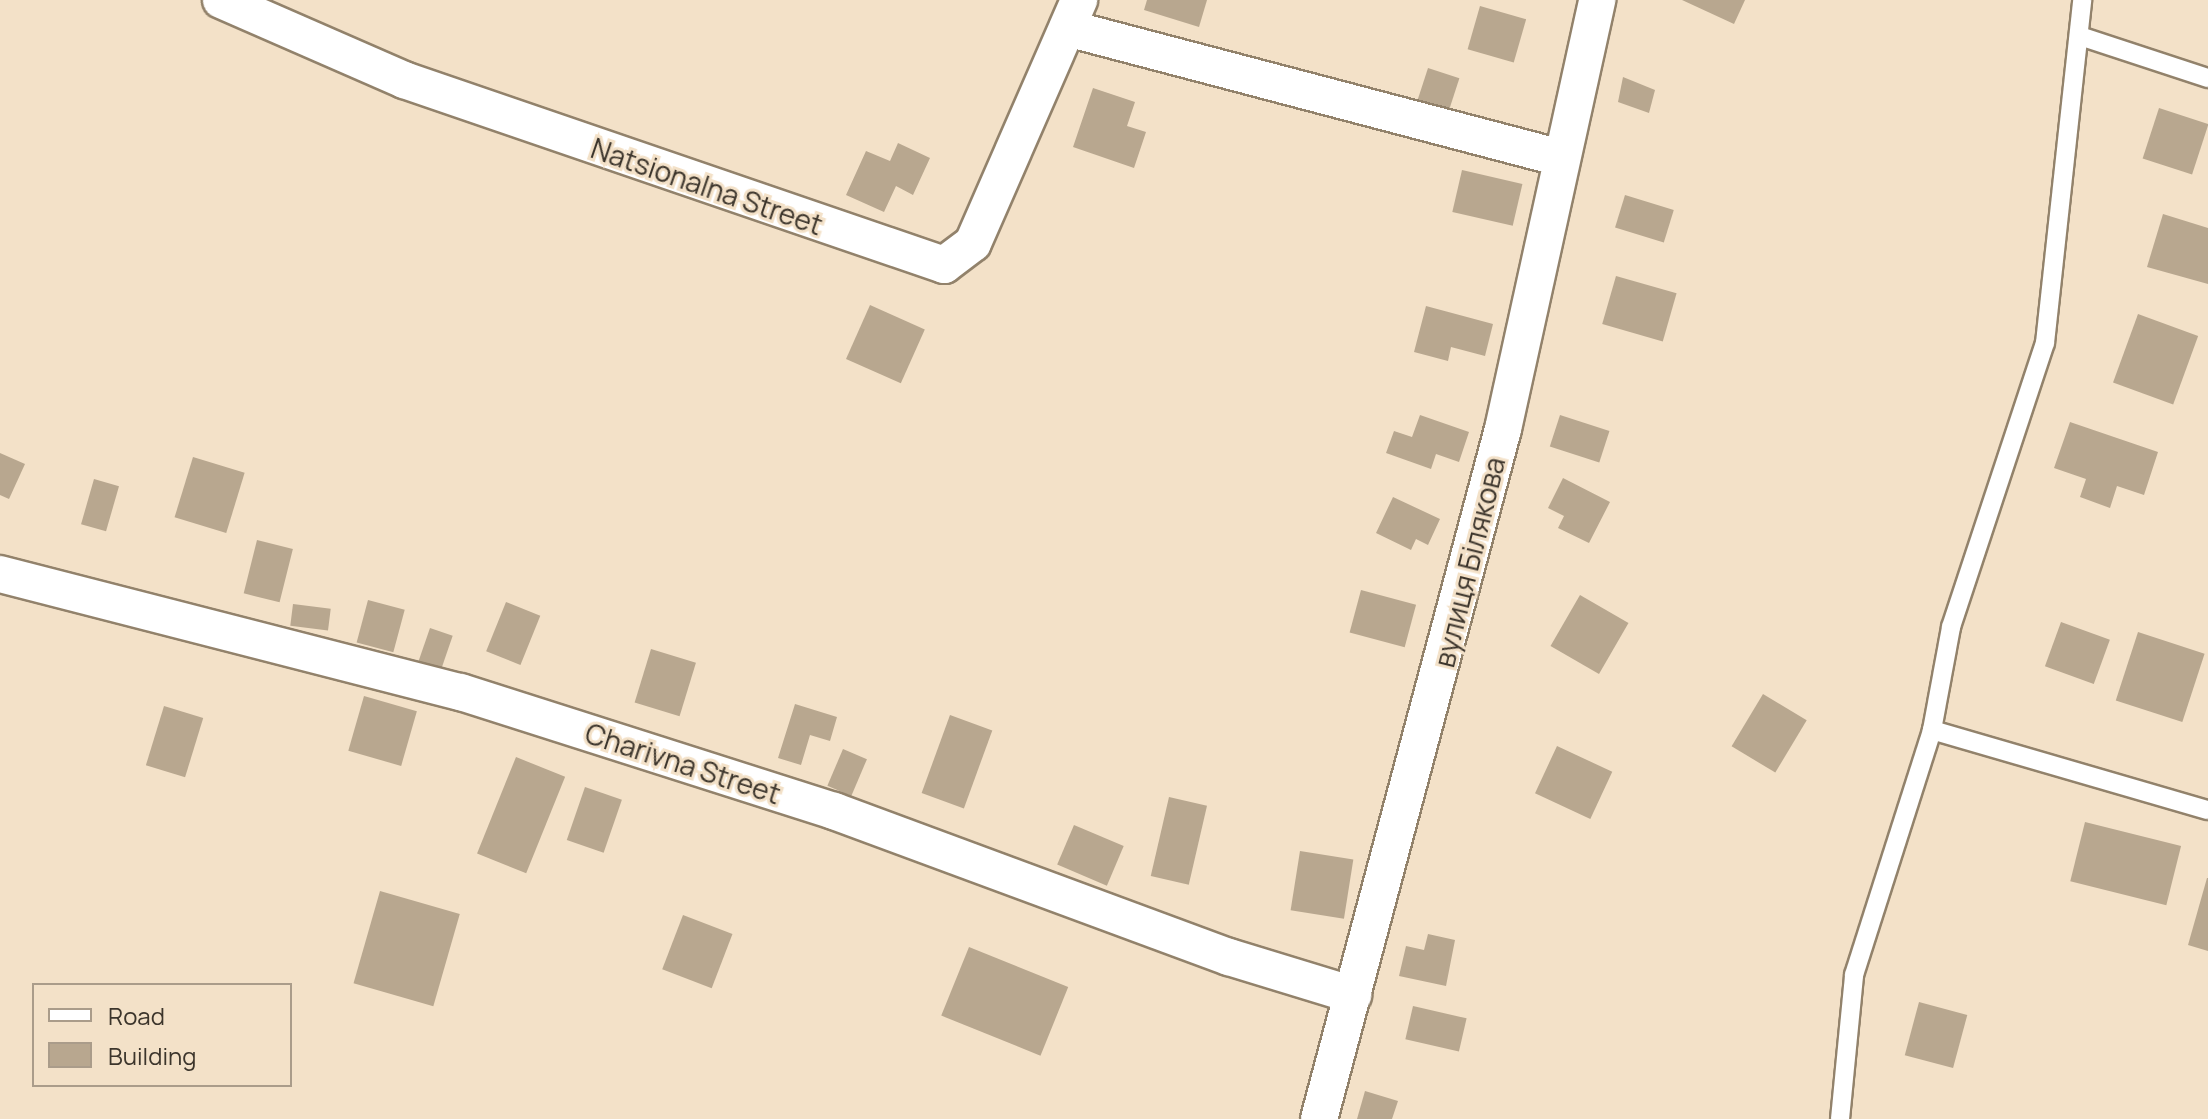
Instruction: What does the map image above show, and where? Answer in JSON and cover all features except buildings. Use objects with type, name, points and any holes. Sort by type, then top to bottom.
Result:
[{"type":"street","name":"Natsionalna Street","points":[[221,0],[404,80],[944,265],[973,243],[1075,15]]},
{"type":"street","name":"вулиця Білякова","points":[[1319,1119],[1503,429],[1597,0]]},
{"type":"street","points":[[1075,15],[1561,158]]},
{"type":"street","name":"Charivna Street","points":[[0,574],[461,692],[834,811],[1229,957],[1353,995]]},
{"type":"lane","points":[[1840,1119],[1854,975],[1932,730],[1951,627],[2045,343],[2082,0]]},
{"type":"lane","points":[[2080,36],[2208,78]]},
{"type":"lane","points":[[1932,730],[2208,810]]}]
